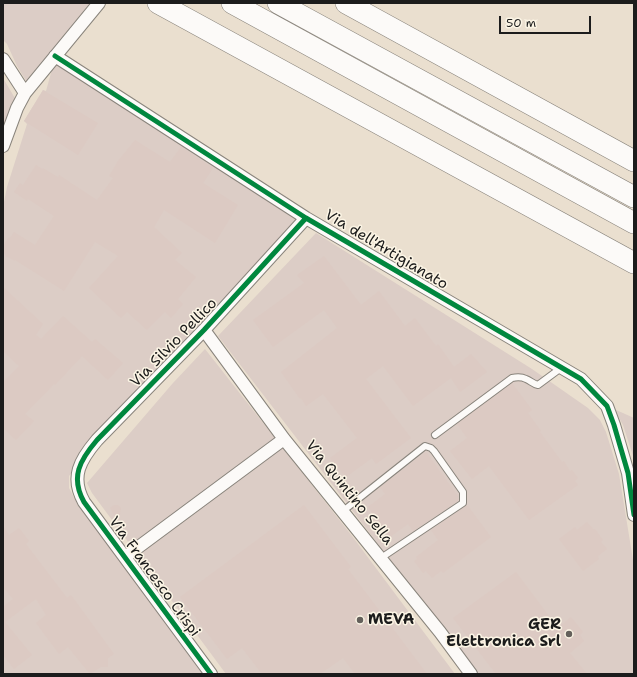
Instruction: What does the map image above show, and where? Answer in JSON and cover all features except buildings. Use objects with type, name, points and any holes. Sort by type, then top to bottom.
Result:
[{"type":"highway","points":[[158,3],[634,263]]},
{"type":"highway","points":[[232,3],[634,223]]},
{"type":"highway","points":[[278,3],[634,197]]},
{"type":"highway","points":[[346,3],[634,161]]},
{"type":"street","points":[[3,146],[17,108],[25,93],[99,3]]},
{"type":"street","name":"Via dell'Artigianato","points":[[56,56],[306,218],[581,379],[607,406],[628,473],[634,514]]},
{"type":"street","points":[[3,59],[25,93]]},
{"type":"street","name":"Via Silvio Pellico","points":[[79,493],[77,476],[79,466],[86,453],[204,330],[306,218]]},
{"type":"street","name":"Via Quintino Sella","points":[[204,330],[284,438],[440,632],[471,674]]},
{"type":"street","points":[[125,557],[284,438]]},
{"type":"street","name":"Via Francesco Crispi","points":[[79,493],[84,502],[211,674]]},
{"type":"lane","points":[[434,435],[512,378],[526,379],[534,385],[538,385],[561,368]]},
{"type":"lane","points":[[343,511],[425,446],[434,451],[463,492],[463,503],[381,558]]},
{"type":"shaded area","points":[[3,3],[96,3],[56,54],[300,223],[160,370],[69,476],[69,488],[77,503],[203,674],[3,674],[3,207],[7,187],[27,124],[24,121],[43,90],[46,91],[56,55],[28,84],[17,66],[7,44],[3,40]]},
{"type":"shaded area","points":[[3,78],[16,100],[3,136]]},
{"type":"shaded area","points":[[316,233],[532,369],[588,408],[600,420],[606,432],[619,474],[634,566],[634,674],[478,674],[218,336]]},
{"type":"shaded area","points":[[205,349],[352,536],[455,674],[226,674],[92,493],[87,483],[173,383]]},
{"type":"shaded area","points":[[614,409],[634,418],[634,459],[623,425]]},
{"type":"cycle path","points":[[55,56],[306,218],[581,379],[607,406],[628,473],[634,515]]},
{"type":"cycle path","points":[[211,674],[84,502],[80,493],[77,477],[82,462],[97,440],[204,330],[306,218]]},
{"type":"place","name":"MEVA","points":[[360,620]]},
{"type":"place","name":"GER Elettronica Srl","points":[[569,634]]}]
